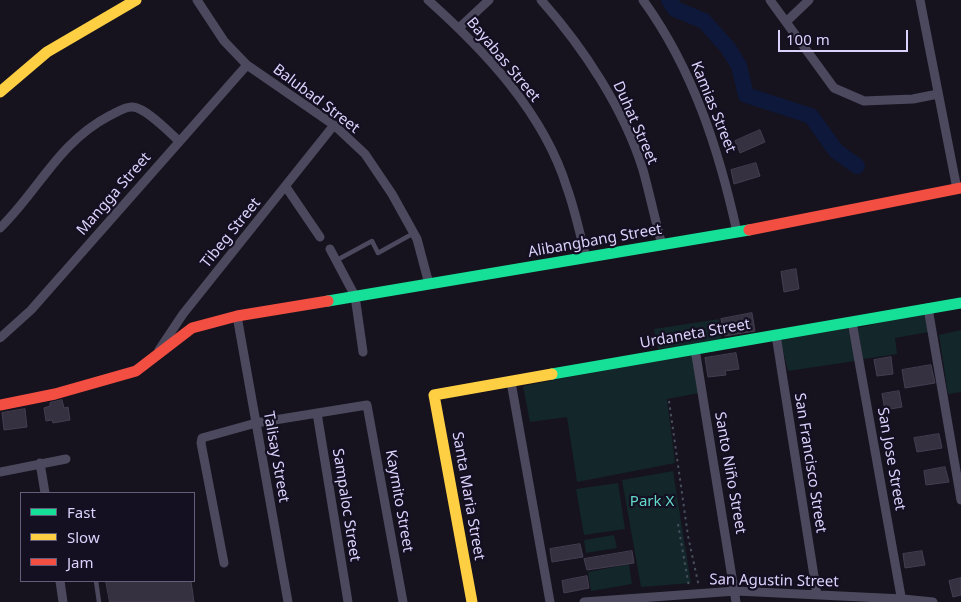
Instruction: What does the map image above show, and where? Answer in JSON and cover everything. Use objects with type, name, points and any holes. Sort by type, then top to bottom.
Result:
[{"type":"street","points":[[0,92],[13,78],[43,54],[136,0]]},
{"type":"street","name":"Balubad Street","points":[[197,0],[224,41],[247,65],[334,125],[365,154],[392,194],[414,233],[429,284]]},
{"type":"street","name":"Bayabas Street","points":[[428,0],[459,28],[522,101],[548,142],[567,186],[586,258]]},
{"type":"street","points":[[459,28],[489,0]]},
{"type":"street","name":"Duhat Street","points":[[541,0],[569,31],[612,97],[643,169],[662,245]]},
{"type":"street","name":"Kamias Street","points":[[643,0],[679,60],[704,115],[724,173],[737,232]]},
{"type":"street","points":[[770,0],[834,88],[864,101],[913,99],[938,94]]},
{"type":"street","points":[[786,22],[809,0]]},
{"type":"street","points":[[920,0],[959,188]]},
{"type":"street","name":"Mangga Street","points":[[0,338],[31,310],[247,65]]},
{"type":"street","points":[[0,228],[69,143],[94,124],[124,108],[142,109],[179,141]]},
{"type":"street","name":"Tibeg Street","points":[[153,360],[183,314],[286,188],[334,125]]},
{"type":"street","points":[[286,188],[320,237]]},
{"type":"street","name":"Alibangbang Street","points":[[0,405],[55,394],[136,371],[153,360],[192,328],[237,316],[737,232],[959,188]]},
{"type":"street","points":[[330,249],[355,296],[363,352]]},
{"type":"street","name":"Urdaneta Street","points":[[434,395],[961,303]]},
{"type":"street","points":[[928,308],[961,500]]},
{"type":"street","name":"Talisay Street","points":[[237,316],[288,602]]},
{"type":"street","name":"San Jose Street","points":[[852,322],[903,600]]},
{"type":"street","name":"San Francisco Street","points":[[776,335],[817,594]]},
{"type":"street","name":"Santo Niño Street","points":[[695,349],[736,592],[736,602]]},
{"type":"street","points":[[511,382],[550,602]]},
{"type":"street","name":"Santa Maria Street","points":[[434,395],[472,602]]},
{"type":"street","name":"Kaymito Street","points":[[317,413],[367,404],[403,602]]},
{"type":"street","points":[[224,562],[200,443],[202,438],[206,435],[256,424],[317,413]]},
{"type":"street","name":"Sampaloc Street","points":[[317,413],[348,602]]},
{"type":"street","points":[[0,472],[66,459]]},
{"type":"street","points":[[40,463],[45,492]]},
{"type":"street","points":[[60,582],[63,602]]},
{"type":"street","name":"San Agustin Street","points":[[584,602],[736,592],[817,594],[933,602]]},
{"type":"lane","points":[[337,260],[372,241],[378,253],[414,233]]},
{"type":"lane","points":[[96,582],[100,602]]},
{"type":"path","points":[[669,402],[688,536],[700,594]]},
{"type":"path","points":[[678,524],[690,595]]},
{"type":"green space","points":[[926,312],[929,332],[895,338],[897,354],[863,359],[857,328]]},
{"type":"green space","points":[[719,319],[722,340],[658,349],[654,329]]},
{"type":"green space","points":[[848,327],[855,361],[788,371],[780,338]]},
{"type":"green space","points":[[961,330],[961,392],[948,394],[939,335]]},
{"type":"green space","points":[[693,353],[699,393],[667,399],[675,463],[577,482],[567,417],[530,422],[523,386]]},
{"type":"green space","name":"Park X","points":[[673,471],[691,583],[641,587],[622,480]]},
{"type":"green space","points":[[618,483],[625,529],[584,535],[576,489]]},
{"type":"green space","points":[[614,535],[617,548],[586,553],[584,540]]},
{"type":"green space","points":[[629,564],[632,584],[591,591],[588,572]]},
{"type":"building","points":[[760,130],[765,142],[740,153],[735,141]]},
{"type":"building","points":[[756,163],[760,176],[734,184],[731,170]]},
{"type":"building","points":[[796,269],[799,289],[784,292],[781,272]]},
{"type":"building","points":[[752,313],[755,331],[725,336],[721,319]]},
{"type":"building","points":[[736,353],[739,369],[725,371],[726,375],[708,377],[705,358]]},
{"type":"building","points":[[891,357],[893,374],[877,376],[874,360]]},
{"type":"building","points":[[931,365],[935,383],[905,388],[902,370]]},
{"type":"building","points":[[899,391],[902,407],[885,410],[882,394]]},
{"type":"building","points":[[62,400],[64,408],[68,407],[70,420],[53,423],[52,420],[46,421],[44,408],[50,406],[50,403]]},
{"type":"building","points":[[25,409],[27,427],[4,430],[2,413]]},
{"type":"building","points":[[939,434],[942,448],[917,452],[914,438]]},
{"type":"building","points":[[945,467],[949,482],[926,485],[924,471]]},
{"type":"building","points":[[580,544],[583,557],[552,562],[550,549]]},
{"type":"building","points":[[632,551],[634,563],[587,570],[584,559]]},
{"type":"building","points":[[922,551],[925,565],[905,568],[903,554]]},
{"type":"building","points":[[587,576],[589,588],[564,593],[562,581]]},
{"type":"building","points":[[961,578],[961,595],[953,597],[949,581]]},
{"type":"building","points":[[106,582],[191,582],[194,602],[110,602]]},
{"type":"waterway","points":[[669,0],[675,9],[704,21],[728,48],[739,66],[746,95],[811,116],[836,151],[857,166]]},
{"type":"traffic: fast","points":[[328,301],[749,230]]},
{"type":"traffic: fast","points":[[552,374],[961,303]]},
{"type":"traffic: slow","points":[[0,92],[47,52],[136,0]]},
{"type":"traffic: slow","points":[[472,602],[434,395],[552,374]]},
{"type":"traffic: jam","points":[[749,230],[961,188]]},
{"type":"traffic: jam","points":[[0,405],[55,394],[136,371],[192,328],[237,316],[328,301]]}]
